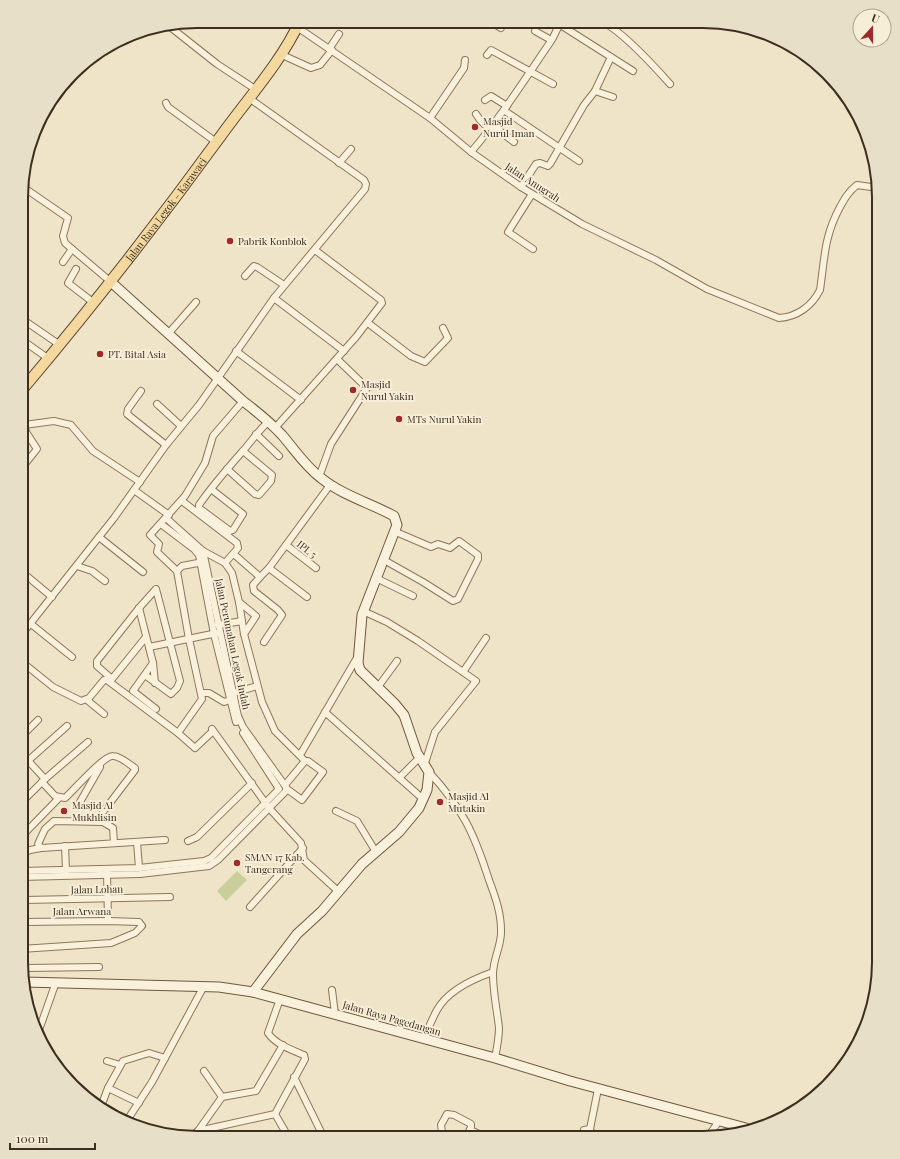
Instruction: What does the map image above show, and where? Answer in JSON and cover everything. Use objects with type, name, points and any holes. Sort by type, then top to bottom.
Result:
[{"type":"main road","name":"Jalan Raya Legok - Karawaci","points":[[28,383],[111,282],[252,93],[280,54],[296,28]]},
{"type":"street","name":"Jalan Anugrah","points":[[303,28],[330,50],[430,118],[471,152],[532,194],[582,224],[656,260],[707,289],[779,318],[791,316],[801,311],[810,304],[818,294],[820,290],[827,235],[832,223],[848,193],[857,185],[872,187]]},
{"type":"street","points":[[471,152],[492,128],[506,108],[557,28]]},
{"type":"street","points":[[567,28],[633,71]]},
{"type":"street","points":[[612,28],[670,84]]},
{"type":"street","points":[[28,627],[99,537],[166,445],[199,405],[274,298],[316,250],[365,189],[366,184],[364,180],[339,163],[173,29]]},
{"type":"street","points":[[535,31],[551,40]]},
{"type":"street","points":[[280,54],[311,68],[320,66],[339,34]]},
{"type":"street","points":[[487,54],[491,50],[494,51],[510,62],[553,84]]},
{"type":"street","points":[[521,187],[536,164],[548,166],[584,105],[595,91],[611,58]]},
{"type":"street","points":[[430,118],[464,68],[465,60]]},
{"type":"street","points":[[595,91],[613,97]]},
{"type":"street","points":[[485,100],[491,96],[579,161]]},
{"type":"street","points":[[166,103],[168,107],[216,142]]},
{"type":"street","points":[[476,114],[480,120],[514,142]]},
{"type":"street","points":[[339,163],[351,149]]},
{"type":"street","points":[[28,191],[68,218],[63,240],[72,250],[111,282],[271,425],[304,463],[319,477],[330,485],[394,516],[397,525],[396,532],[363,611],[358,655],[360,670],[404,715],[429,772],[451,796],[464,815],[478,845],[499,908],[501,944],[493,972],[494,1000],[499,1028],[495,1058]]},
{"type":"street","points":[[532,194],[508,232],[533,249]]},
{"type":"street","points":[[63,262],[72,250]]},
{"type":"street","points":[[211,489],[242,512],[243,516],[233,530],[230,531],[200,508],[199,505],[211,489],[227,469],[256,434],[271,425],[301,400],[368,323],[382,303],[381,300],[316,250]]},
{"type":"street","points":[[245,276],[254,266],[284,286]]},
{"type":"street","points":[[76,269],[68,283],[94,303]]},
{"type":"street","points":[[274,298],[344,351]]},
{"type":"street","points":[[168,334],[196,302]]},
{"type":"street","points":[[28,323],[60,344]]},
{"type":"street","points":[[368,323],[412,356],[425,362],[448,338],[443,328]]},
{"type":"street","points":[[28,344],[48,359]]},
{"type":"street","points":[[236,351],[301,400]]},
{"type":"street","points":[[319,477],[331,444],[367,388],[337,359]]},
{"type":"street","points":[[142,391],[128,409],[127,414],[166,445]]},
{"type":"street","points":[[178,733],[202,701],[201,693],[189,639],[177,571],[157,552],[159,544],[150,535],[182,501],[205,463],[213,436],[243,401]]},
{"type":"street","points":[[157,404],[181,426]]},
{"type":"street","points":[[28,424],[54,421],[71,425],[93,451],[140,482]]},
{"type":"street","points":[[256,434],[279,456]]},
{"type":"street","points":[[28,435],[37,449],[28,460]]},
{"type":"street","points":[[227,469],[255,494],[259,495],[271,481],[272,475],[243,451]]},
{"type":"street","points":[[264,642],[282,616],[278,610],[254,591],[254,585],[269,568],[330,485]]},
{"type":"street","points":[[134,490],[168,517],[185,538],[200,551],[225,563],[232,573],[239,602],[244,634],[257,686],[274,731],[306,761],[323,772],[302,800],[286,787],[306,761]]},
{"type":"street","points":[[182,501],[237,542],[238,548],[225,563]]},
{"type":"street","points":[[161,524],[185,538]]},
{"type":"street","points":[[384,560],[424,582],[453,601],[458,599],[478,559],[476,552],[458,541],[450,548],[438,544],[431,547],[396,532]]},
{"type":"street","points":[[99,537],[144,572]]},
{"type":"street","name":"IPL 5","points":[[286,545],[316,568]]},
{"type":"street","name":"Jalan Perumahan Legok Indah","points":[[200,551],[218,625],[217,633]]},
{"type":"street","points":[[236,556],[260,577]]},
{"type":"street","points":[[177,571],[182,566],[203,562]]},
{"type":"street","name":"Jalan Perumahan Legok Indah","points":[[28,877],[107,872],[207,860],[267,806],[279,787],[239,727],[233,715],[203,562]]},
{"type":"street","points":[[77,566],[92,571],[105,581]]},
{"type":"street","points":[[269,568],[307,597]]},
{"type":"street","points":[[28,577],[52,597]]},
{"type":"street","points":[[376,578],[413,596]]},
{"type":"street","points":[[145,675],[171,694],[178,686],[180,680],[156,589],[97,661],[97,666],[112,679],[146,637]]},
{"type":"street","points":[[239,602],[256,616],[255,620],[244,634]]},
{"type":"street","points":[[139,608],[153,663],[155,683]]},
{"type":"street","points":[[363,611],[387,622],[476,680],[476,682],[435,732],[423,760],[399,778]]},
{"type":"street","points":[[218,625],[242,622]]},
{"type":"street","points":[[31,624],[72,657]]},
{"type":"street","points":[[149,647],[217,633]]},
{"type":"street","points":[[463,672],[486,638]]},
{"type":"street","points":[[300,755],[358,655]]},
{"type":"street","points":[[378,687],[397,661]]},
{"type":"street","points":[[153,663],[133,690],[156,709]]},
{"type":"street","points":[[28,666],[62,692],[81,701],[87,700],[104,680],[107,680],[178,733],[195,748],[212,730],[267,806],[289,828],[303,848],[304,860],[339,892]]},
{"type":"street","points":[[201,693],[209,693],[224,702],[230,696],[257,686]]},
{"type":"street","name":"Jalan Perumahan Legok Indah","points":[[28,871],[66,870],[140,874],[214,864],[286,787],[243,727],[230,696]]},
{"type":"street","points":[[87,700],[104,714]]},
{"type":"street","points":[[325,712],[423,799]]},
{"type":"street","points":[[28,730],[38,720]]},
{"type":"street","points":[[59,798],[28,760],[67,726]]},
{"type":"street","points":[[28,796],[88,742]]},
{"type":"street","points":[[28,830],[59,798],[65,798],[102,762],[110,756],[117,756],[135,768],[135,770],[103,812]]},
{"type":"street","points":[[80,802],[102,762]]},
{"type":"street","points":[[253,992],[297,934],[322,911],[362,864],[399,832],[419,808],[428,785],[429,772]]},
{"type":"street","points":[[188,841],[197,837],[252,784]]},
{"type":"street","points":[[336,811],[357,821],[376,852]]},
{"type":"street","points":[[41,848],[38,844],[45,829],[54,821],[103,822],[113,828],[114,843]]},
{"type":"street","points":[[28,851],[64,846],[165,840]]},
{"type":"street","points":[[137,842],[139,868]]},
{"type":"street","points":[[64,846],[66,870]]},
{"type":"street","points":[[250,907],[303,848]]},
{"type":"street","points":[[107,872],[108,921]]},
{"type":"street","name":"Jalan Lohan","points":[[28,900],[170,897]]},
{"type":"street","name":"Jalan Arwana","points":[[28,922],[139,922],[142,926],[138,931],[111,943],[28,949]]},
{"type":"street","points":[[28,968],[99,967]]},
{"type":"street","points":[[424,1038],[436,1010],[444,1001],[470,981],[493,972]]},
{"type":"street","name":"Jalan Raya Pagedangan","points":[[29,982],[204,986],[253,992],[424,1038],[598,1089],[741,1127]]},
{"type":"street","points":[[41,1026],[56,982]]},
{"type":"street","points":[[129,1117],[166,1058],[204,986]]},
{"type":"street","points":[[332,990],[335,1014]]},
{"type":"street","points":[[275,1114],[305,1057],[283,1045],[268,1033],[280,999]]},
{"type":"street","points":[[198,1131],[222,1097],[256,1091],[283,1045]]},
{"type":"street","points":[[102,1103],[120,1065],[128,1058],[149,1054],[166,1058]]},
{"type":"street","points":[[107,1061],[120,1065]]},
{"type":"street","points":[[204,1071],[222,1097]]},
{"type":"street","points":[[294,1077],[321,1131]]},
{"type":"street","points":[[108,1088],[139,1103]]},
{"type":"street","points":[[584,1131],[590,1129],[598,1089]]},
{"type":"street","points":[[198,1131],[275,1114]]},
{"type":"street","points":[[275,1114],[285,1131]]},
{"type":"street","points":[[442,1131],[441,1125],[447,1114],[470,1124],[470,1130]]},
{"type":"street","points":[[712,1131],[719,1121]]},
{"type":"green space","points":[[237,871],[247,880],[226,901],[217,891]]},
{"type":"place","name":"Masjid Nurul Iman","points":[[475,127]]},
{"type":"place","name":"Pabrik Konblok","points":[[230,241]]},
{"type":"place","name":"PT. Bital Asia","points":[[100,354]]},
{"type":"place","name":"Masjid Nurul Yakin","points":[[353,390]]},
{"type":"place","name":"MTs Nurul Yakin","points":[[399,419]]},
{"type":"place","name":"Masjid Al Mutakin","points":[[440,802]]},
{"type":"place","name":"Masjid Al Mukhlisin","points":[[64,811]]},
{"type":"place","name":"SMAN 17 Kab. Tangerang","points":[[237,863]]}]
